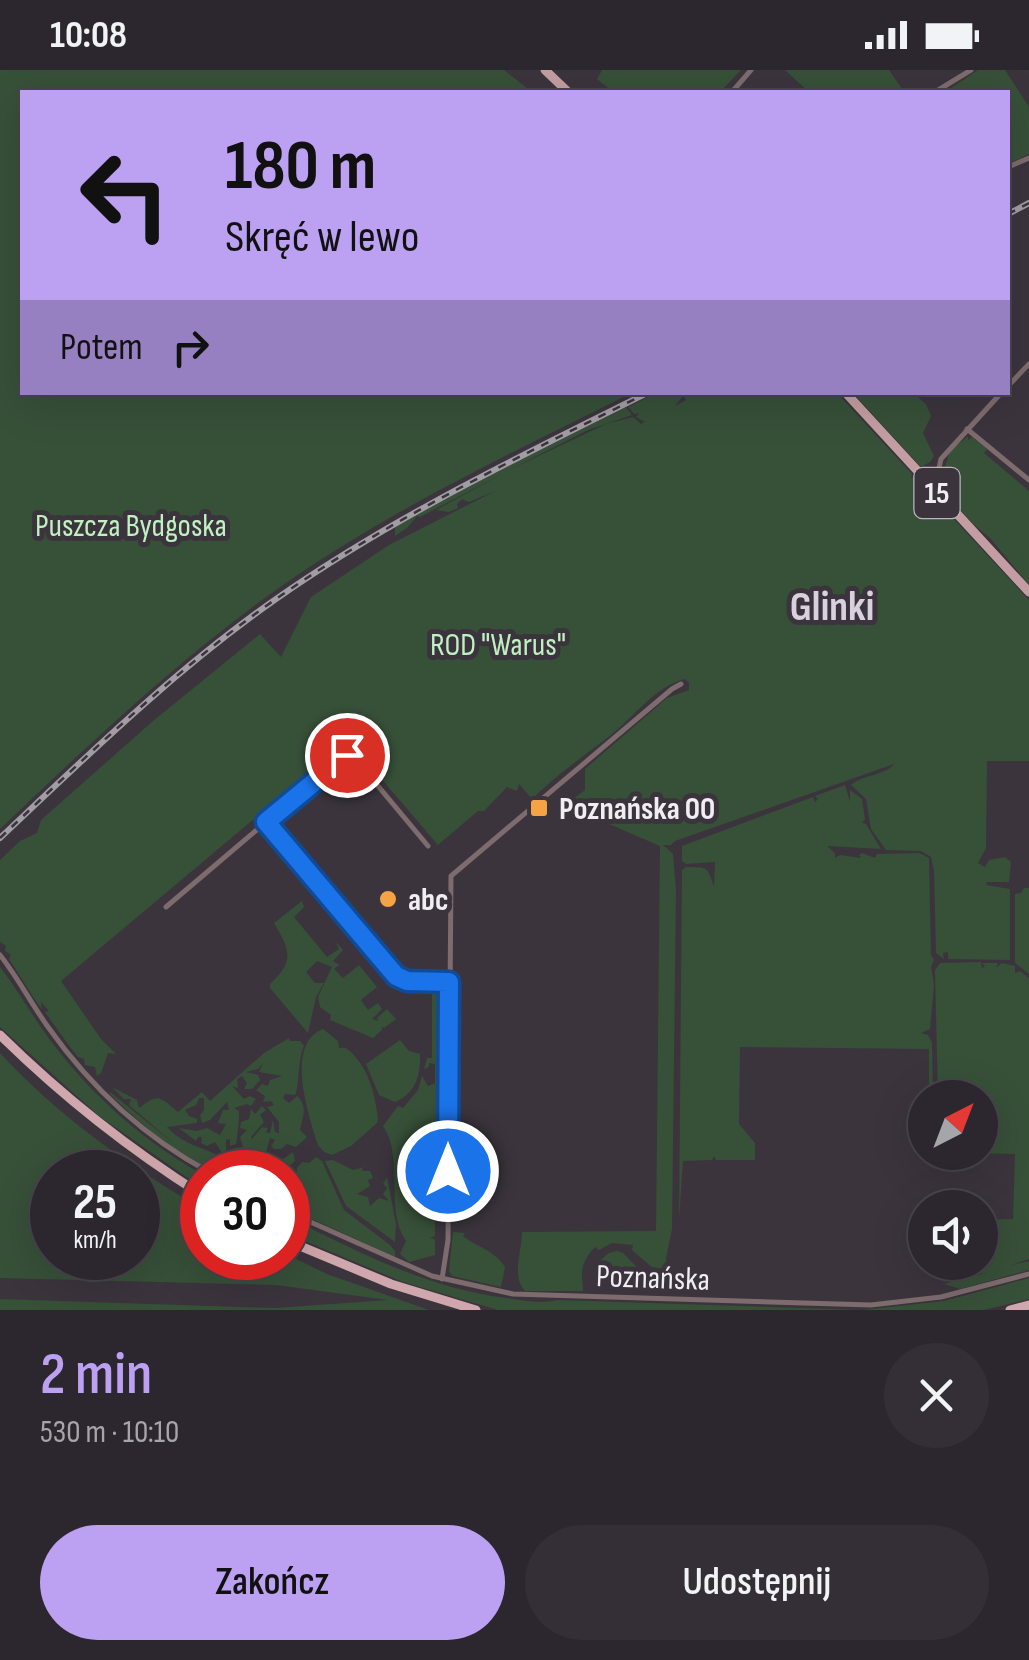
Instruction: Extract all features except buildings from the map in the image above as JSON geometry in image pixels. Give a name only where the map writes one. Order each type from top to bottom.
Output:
[{"type":"highway","points":[[0,1035],[71,1102],[180,1181]]},
{"type":"highway","points":[[310,1250],[391,1284],[476,1310]]},
{"type":"highway","points":[[1010,1310],[1029,1305]]},
{"type":"main road","points":[[545,70],[566,90]]},
{"type":"main road","name":"15","points":[[848,395],[1029,592]]},
{"type":"street","points":[[734,90],[751,70]]},
{"type":"street","points":[[939,90],[970,70]]},
{"type":"street","points":[[1010,384],[1029,364]]},
{"type":"street","points":[[934,490],[941,459],[999,395]]},
{"type":"street","points":[[968,429],[1029,480]]},
{"type":"street","points":[[442,1279],[448,1240],[450,881],[454,872],[681,684]]},
{"type":"street","points":[[166,906],[344,756],[357,758],[428,846]]},
{"type":"street","points":[[266,822],[396,976],[407,981],[449,982]]},
{"type":"street","points":[[0,955],[62,1046],[105,1094],[155,1138],[180,1154]]},
{"type":"street","name":"Poznańska","points":[[310,1222],[397,1263],[442,1279],[500,1292],[550,1296],[846,1306],[924,1300],[1029,1274]]},
{"type":"green space","name":"Puszcza Bydgoska","points":[[0,70],[504,70],[529,90],[20,90],[20,395],[628,395],[442,489],[350,541],[262,600],[160,682],[0,829]]},
{"type":"green space","points":[[602,70],[741,70],[722,90],[611,90],[597,79]]},
{"type":"green space","points":[[785,70],[889,70],[903,90],[807,90]]},
{"type":"green space","points":[[978,70],[1005,70],[1029,107],[1029,154],[1010,163],[1010,90],[948,90]]},
{"type":"green space","name":"ROD \"Warus\"","points":[[652,395],[681,395],[675,406],[686,400],[683,395],[839,395],[912,474],[911,478],[915,477],[1029,600],[1029,761],[987,761],[986,848],[978,863],[985,867],[989,860],[1005,857],[1011,862],[1009,882],[986,885],[1010,889],[1010,960],[948,959],[948,952],[943,953],[944,959],[936,953],[931,857],[921,851],[886,850],[871,829],[866,799],[851,785],[894,764],[663,845],[673,854],[676,890],[672,1229],[666,1258],[669,1281],[667,1275],[662,1276],[632,1250],[633,1245],[612,1243],[599,1250],[595,1247],[589,1255],[582,1274],[583,1291],[525,1291],[518,1271],[522,1232],[656,1231],[660,846],[565,805],[585,790],[585,769],[667,698],[689,690],[685,679],[654,695],[532,799],[519,784],[517,791],[507,787],[484,811],[478,811],[438,845],[348,740],[61,981],[116,1054],[108,1053],[97,1076],[95,1067],[85,1065],[84,1059],[65,1041],[45,1012],[49,1011],[41,1002],[42,1009],[37,1003],[9,959],[6,946],[0,942],[0,860],[20,841],[37,833],[41,820],[153,721],[260,634],[281,657],[311,597],[389,545],[495,491],[469,502],[462,499],[458,508],[449,512],[436,510],[504,473],[417,516],[395,536],[395,527],[469,485],[626,407],[632,415],[588,430],[505,472],[606,424],[633,417],[641,424],[645,422],[628,407]]},
{"type":"green space","points":[[855,395],[915,395],[926,404],[931,416],[923,433],[934,456],[921,467]]},
{"type":"green space","points":[[968,436],[968,440],[972,437],[987,449],[984,453],[1029,491],[1029,585],[939,486],[950,451]]},
{"type":"green space","points":[[845,785],[850,802],[850,790],[862,799],[862,823],[881,849],[827,846],[835,858],[861,858],[862,853],[875,858],[877,854],[919,853],[929,858],[934,985],[930,1029],[921,1033],[928,1035],[932,1043],[933,1080],[929,1080],[929,1049],[740,1047],[739,1124],[755,1143],[755,1160],[716,1160],[714,1156],[712,1160],[683,1161],[679,1220],[682,870],[706,869],[714,886],[715,862],[686,864],[682,861],[682,846],[813,797],[815,802],[815,796]]},
{"type":"green space","points":[[1029,888],[1029,974],[1015,963],[1015,894]]},
{"type":"green space","points":[[302,901],[304,907],[294,917],[327,957],[339,949],[336,942],[343,950],[333,961],[339,965],[334,969],[343,978],[359,965],[377,987],[361,1000],[368,1010],[378,1003],[382,1009],[372,1019],[378,1021],[387,1009],[396,1019],[382,1026],[373,1038],[330,1020],[331,1015],[320,1007],[318,997],[332,967],[317,961],[306,972],[315,983],[324,983],[316,997],[308,1033],[270,988],[287,955],[274,923]]},
{"type":"green space","points":[[981,962],[982,968],[982,963],[998,963],[996,968],[1002,963],[1015,966],[1015,973],[1020,971],[1029,978],[1029,1259],[1011,1265],[1029,1261],[1029,1270],[998,1279],[998,1219],[1013,1219],[1015,1154],[998,1154],[998,1080],[938,1080],[935,970],[940,963]]},
{"type":"green space","points":[[0,967],[72,1067],[124,1119],[180,1161],[180,1173],[160,1159],[160,1150],[148,1150],[99,1116],[0,1027]]},
{"type":"green space","points":[[438,988],[435,1236],[430,1238],[435,1239],[435,1255],[409,1262],[400,1254],[406,1241],[396,1214],[393,1153],[383,1126],[398,1106],[403,1108],[418,1090],[422,1076],[428,1086],[435,1083],[435,1064],[429,1063],[424,1069],[427,1058],[432,1058],[432,992],[427,991]]},
{"type":"green space","points":[[323,1029],[338,1041],[339,1048],[354,1055],[365,1071],[378,1119],[351,1146],[332,1155],[318,1145],[302,1082],[304,1049],[311,1037]]},
{"type":"green space","points":[[289,1038],[304,1046],[295,1095],[285,1094],[283,1098],[289,1103],[297,1096],[303,1104],[300,1130],[307,1137],[296,1147],[287,1144],[274,1149],[271,1146],[275,1140],[270,1138],[267,1150],[232,1150],[243,1147],[240,1137],[247,1130],[240,1128],[241,1122],[249,1119],[251,1109],[255,1114],[262,1106],[266,1110],[260,1115],[264,1122],[252,1139],[262,1127],[270,1133],[273,1120],[275,1132],[279,1133],[279,1122],[267,1107],[274,1105],[271,1101],[263,1102],[265,1096],[256,1090],[282,1076],[259,1072],[263,1063],[246,1072],[258,1075],[260,1080],[252,1089],[244,1089],[247,1083],[242,1076],[237,1079],[238,1088],[232,1086],[244,1099],[256,1099],[251,1106],[234,1108],[239,1111],[236,1144],[230,1146],[230,1139],[226,1140],[226,1150],[220,1150],[215,1142],[207,1146],[201,1143],[202,1137],[196,1141],[179,1128],[207,1128],[220,1135],[226,1124],[218,1123],[223,1110],[229,1110],[227,1102],[202,1123],[204,1098],[199,1098],[196,1105],[185,1110],[197,1123],[167,1127],[207,1150],[180,1150],[180,1154],[110,1094],[178,1147],[129,1105],[131,1099],[124,1099],[112,1087],[137,1100],[139,1108],[159,1098],[178,1112],[202,1092],[210,1101],[264,1053]]},
{"type":"green space","points":[[400,1040],[409,1051],[420,1054],[420,1062],[412,1089],[395,1102],[379,1095],[366,1064]]},
{"type":"green space","points":[[0,1053],[46,1098],[112,1150],[30,1150],[30,1279],[0,1278]]},
{"type":"green space","points":[[316,1157],[322,1161],[344,1210],[390,1245],[395,1257],[310,1218],[310,1162]]},
{"type":"green space","points":[[333,1160],[353,1170],[370,1171],[370,1186],[357,1194],[368,1197],[370,1206],[379,1198],[389,1201],[383,1194],[387,1177],[396,1224],[395,1242],[346,1206],[325,1161]]},
{"type":"green space","points":[[160,1183],[180,1195],[180,1280],[310,1280],[310,1266],[429,1310],[0,1310],[0,1299],[275,1308],[388,1300],[276,1285],[79,1280],[160,1280]]},
{"type":"green space","points":[[310,1228],[421,1277],[506,1298],[862,1310],[498,1310],[403,1282],[310,1243]]},
{"type":"green space","points":[[453,1232],[465,1233],[463,1236],[500,1261],[505,1267],[501,1287],[452,1276],[449,1271]]},
{"type":"green space","points":[[617,1251],[654,1285],[593,1283],[596,1264]]},
{"type":"green space","points":[[1029,1278],[1029,1299],[984,1310],[862,1310],[944,1301]]},
{"type":"green space","points":[[960,1280],[993,1280],[960,1289],[944,1284]]},
{"type":"railway","points":[[1010,213],[1029,203]]},
{"type":"railway","points":[[0,838],[168,683],[276,599],[412,514],[643,395]]},
{"type":"place","name":"Poznańska 00","points":[[539,808]]},
{"type":"place","name":"abc","points":[[388,899]]},
{"type":"district","name":"Glinki","points":[[832,605]]},
{"type":"route","points":[[347,755],[266,822],[396,976],[407,981],[449,982],[448,1171]]}]
